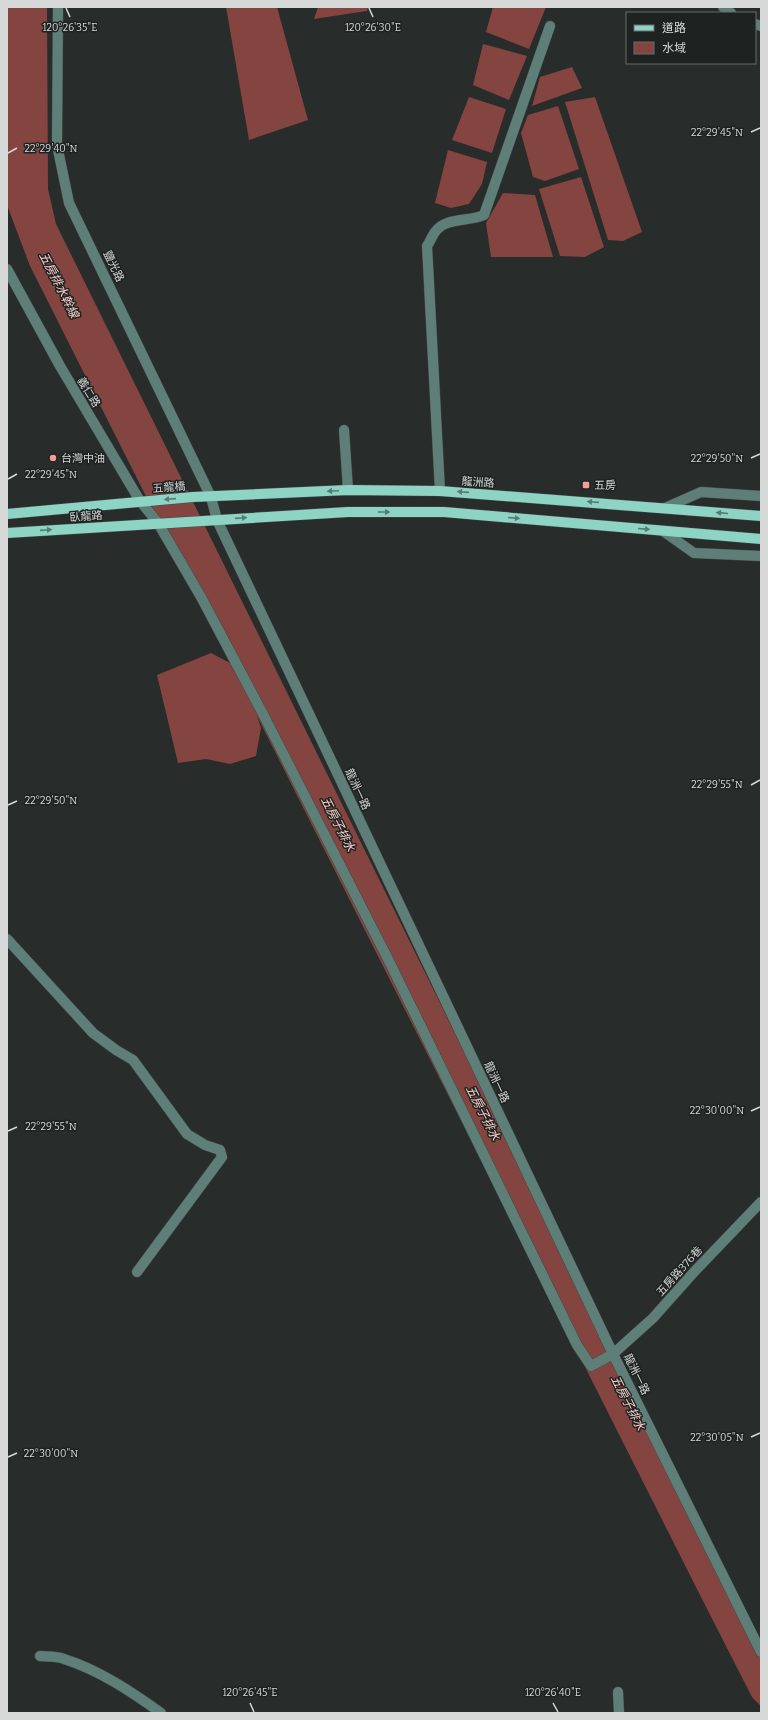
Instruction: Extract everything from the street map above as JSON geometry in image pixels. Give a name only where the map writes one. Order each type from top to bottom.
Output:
[{"type":"main road","name":"龍洲路","points":[[193,497],[348,490],[440,491],[761,516]]},
{"type":"main road","name":"五龍橋","points":[[143,501],[193,497]]},
{"type":"main road","name":"臥龍路","points":[[7,514],[143,501]]},
{"type":"main road","points":[[162,523],[348,512],[444,512],[761,539]]},
{"type":"main road","name":"臥龍路","points":[[7,533],[162,523]]},
{"type":"street","name":"鹽光路","points":[[58,7],[57,145],[69,203],[211,497],[217,520]]},
{"type":"street","points":[[440,491],[427,246],[435,232],[446,223],[458,220],[474,219],[484,215],[550,26]]},
{"type":"street","name":"義仁路","points":[[7,269],[60,366],[143,501],[162,523],[263,714],[388,959],[577,1346],[591,1366]]},
{"type":"street","points":[[344,430],[348,490]]},
{"type":"street","points":[[665,508],[701,492],[761,496]]},
{"type":"street","name":"龍洲一路","points":[[217,520],[608,1356],[761,1652]]},
{"type":"street","points":[[663,531],[694,553],[761,556]]},
{"type":"street","points":[[7,939],[94,1033],[116,1050],[133,1060],[187,1134],[205,1145],[220,1150],[222,1157],[137,1272]]},
{"type":"street","name":"五房路376巷","points":[[591,1366],[608,1356],[653,1318],[694,1272],[761,1202]]},
{"type":"street","points":[[40,1656],[63,1658],[92,1670],[143,1700],[161,1713]]},
{"type":"street","points":[[618,1692],[619,1713]]},
{"type":"water","points":[[7,7],[47,7],[48,189],[56,224],[761,1654],[761,1706],[752,1697],[703,1601],[257,716],[261,728],[256,756],[230,764],[206,759],[178,763],[157,675],[211,653],[230,663],[30,266],[7,205]]},
{"type":"water","points":[[226,7],[277,7],[308,120],[249,140]]},
{"type":"water","points":[[318,7],[368,7],[367,11],[314,19]]},
{"type":"water","points":[[493,7],[546,7],[529,49],[486,32]]},
{"type":"water","points":[[483,44],[527,56],[509,100],[473,85]]},
{"type":"water","points":[[572,67],[582,88],[532,106],[540,77]]},
{"type":"water","points":[[469,97],[506,109],[492,153],[452,140]]},
{"type":"water","points":[[595,97],[642,232],[623,241],[608,240],[565,102]]},
{"type":"water","points":[[558,106],[579,169],[545,181],[533,177],[521,133],[528,115]]},
{"type":"water","points":[[448,150],[487,162],[482,184],[469,204],[451,208],[435,203]]},
{"type":"water","points":[[581,177],[604,247],[585,257],[560,256],[539,189]]},
{"type":"water","points":[[503,193],[535,195],[553,257],[491,257],[486,223]]},
{"type":"place","name":"台灣中油","points":[[53,458]]},
{"type":"place","name":"五房","points":[[586,485]]},
{"type":"water label","name":"五房排水幹線","points":[[59,285]]},
{"type":"water label","name":"五房子排水","points":[[338,824]]},
{"type":"water label","name":"五房子排水","points":[[483,1113]]},
{"type":"water label","name":"五房子排水","points":[[628,1403]]}]
